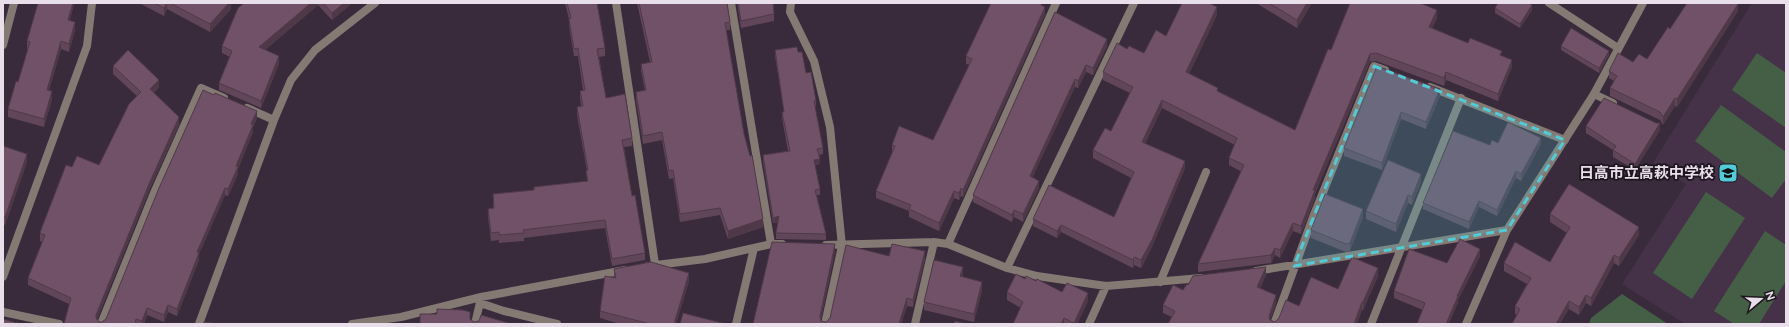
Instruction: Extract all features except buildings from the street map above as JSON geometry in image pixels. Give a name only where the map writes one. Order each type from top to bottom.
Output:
[{"type":"street","points":[[3,44],[14,3]]},
{"type":"street","points":[[3,277],[87,46],[92,3]]},
{"type":"street","points":[[202,323],[274,120],[291,80],[315,50],[375,3]]},
{"type":"street","points":[[616,3],[655,264]]},
{"type":"street","points":[[731,3],[771,244]]},
{"type":"street","points":[[791,3],[790,12],[814,61],[830,127],[842,246],[825,324]]},
{"type":"street","points":[[948,244],[1056,3]]},
{"type":"street","points":[[1006,268],[1134,3]]},
{"type":"street","points":[[1550,3],[1618,48]]},
{"type":"street","points":[[1466,324],[1507,230],[1594,94],[1643,3]]},
{"type":"street","points":[[1274,324],[1294,266],[1374,66],[1396,74]]},
{"type":"street","points":[[1425,85],[1564,140]]},
{"type":"street","points":[[101,324],[154,193],[201,88],[274,120]]},
{"type":"street","points":[[1594,94],[1622,108]]},
{"type":"street","points":[[1371,324],[1461,98]]},
{"type":"street","points":[[1160,282],[1206,172]]},
{"type":"street","points":[[1247,272],[1294,266],[1507,230]]},
{"type":"street","points":[[914,324],[934,242]]},
{"type":"street","points":[[818,245],[842,246],[934,242],[948,244],[1006,268],[1037,276],[1106,286],[1210,277]]},
{"type":"street","points":[[352,324],[401,317],[655,264],[704,259],[771,244],[787,244]]},
{"type":"street","points":[[736,324],[754,248]]},
{"type":"street","points":[[1089,324],[1106,286]]},
{"type":"street","points":[[475,324],[480,300]]},
{"type":"street","points":[[480,300],[504,311],[557,324]]},
{"type":"street","points":[[3,312],[59,324]]},
{"type":"highlighted area","points":[[1374,66],[1565,140],[1507,230],[1294,266],[1313,217]]},
{"type":"shaded area","name":"日高市立高萩中学校","points":[[1752,3],[1786,3],[1786,324],[1685,324],[1622,284],[1686,184],[1653,163]]},
{"type":"green space","points":[[1757,53],[1786,73],[1786,128],[1732,90]]},
{"type":"green space","points":[[1721,105],[1786,152],[1786,179],[1772,198],[1695,141]]},
{"type":"green space","points":[[1706,192],[1745,218],[1692,299],[1653,273]]},
{"type":"green space","points":[[1765,231],[1786,245],[1786,281],[1759,324],[1734,324],[1714,311]]},
{"type":"green space","points":[[1622,294],[1668,324],[1589,324],[1591,318]]},
{"type":"place","name":"日高市立高萩中学校","points":[[1728,173]]}]
